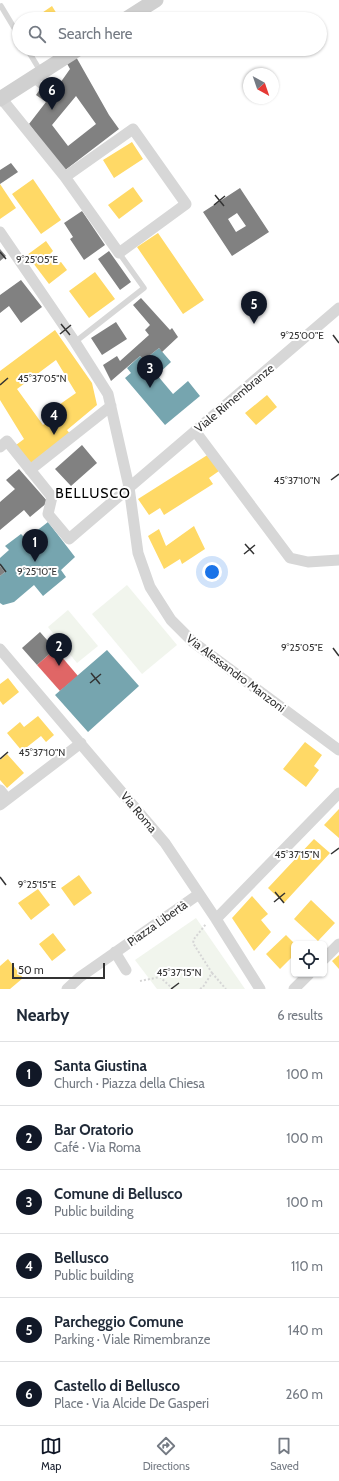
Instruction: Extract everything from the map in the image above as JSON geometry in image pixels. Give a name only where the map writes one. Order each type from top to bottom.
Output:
[{"type":"street","points":[[137,12],[156,0]]},
{"type":"street","points":[[65,178],[133,129],[186,204],[120,253],[65,178],[1,99],[38,79],[69,56]]},
{"type":"street","name":"Via Alessandro Manzoni","points":[[0,232],[75,342],[108,394],[112,406],[129,487],[138,553],[150,587],[171,620],[193,642],[339,750]]},
{"type":"street","name":"Viale Rimembranze","points":[[30,470],[52,497],[48,514],[69,539],[339,308]]},
{"type":"street","points":[[0,447],[7,441],[30,470],[112,406]]},
{"type":"street","points":[[195,431],[290,558],[308,562],[339,560]]},
{"type":"street","name":"Via Roma","points":[[0,649],[165,843],[199,894],[211,921],[260,989]]},
{"type":"street","points":[[0,790],[4,802],[81,743]]},
{"type":"street","points":[[211,921],[339,793]]},
{"type":"street","name":"Piazza Libertà","points":[[67,989],[80,977],[199,894]]},
{"type":"street","points":[[327,956],[339,944]]},
{"type":"street","name":"Piazza Libertà","points":[[115,952],[126,970]]},
{"type":"street","points":[[294,989],[306,977]]},
{"type":"lane","points":[[1,6],[12,24]]},
{"type":"lane","points":[[30,56],[38,79]]},
{"type":"lane","points":[[75,342],[144,288],[120,253]]},
{"type":"path","points":[[211,921],[194,939],[193,943],[212,973],[226,989]]},
{"type":"path","points":[[200,989],[204,988],[212,973]]},
{"type":"path","points":[[140,981],[160,977],[173,989]]},
{"type":"shaded area","points":[[127,585],[177,645],[142,674],[92,614]]},
{"type":"shaded area","points":[[68,610],[98,646],[77,663],[48,627]]},
{"type":"shaded area","points":[[196,918],[245,989],[157,989],[135,960]]},
{"type":"building: Homes","points":[[52,6],[56,12],[43,12]]},
{"type":"building: Homes","points":[[132,142],[143,159],[114,178],[103,160]]},
{"type":"building: Homes","points":[[33,179],[61,220],[41,234],[12,194]]},
{"type":"building: Homes","points":[[0,184],[16,208],[0,219]]},
{"type":"building: Homes","points":[[133,187],[143,201],[119,219],[108,205]]},
{"type":"building: Homes","points":[[158,233],[204,300],[183,314],[137,247]]},
{"type":"building: Homes","points":[[46,241],[53,251],[50,254],[57,264],[61,262],[67,270],[49,284],[27,255]]},
{"type":"building: Homes","points":[[95,272],[115,299],[89,318],[69,291]]},
{"type":"building: Homes","points":[[55,330],[92,383],[97,405],[67,430],[71,435],[31,464],[16,445],[24,439],[0,400],[0,371]],"holes":[[[56,360],[76,393],[53,409],[58,415],[43,425],[17,389]]]},
{"type":"building: Homes","points":[[267,395],[277,407],[256,425],[245,413]]},
{"type":"building: Homes","points":[[209,454],[219,471],[209,478],[213,484],[164,515],[160,508],[149,515],[138,499]]},
{"type":"building: Homes","points":[[194,526],[205,549],[182,564],[180,559],[164,569],[148,536],[159,529],[166,546]]},
{"type":"building: Homes","points":[[8,678],[19,692],[3,705],[0,701],[0,684]]},
{"type":"building: Homes","points":[[38,716],[54,735],[46,742],[41,736],[22,751],[7,733],[20,722],[24,727]]},
{"type":"building: Homes","points":[[305,742],[322,755],[314,766],[319,770],[306,787],[283,769]]},
{"type":"building: Homes","points":[[7,754],[24,773],[7,788],[0,780],[0,760]]},
{"type":"building: Homes","points":[[339,809],[339,838],[324,825]]},
{"type":"building: Homes","points":[[314,839],[330,853],[284,903],[268,888]]},
{"type":"building: Homes","points":[[79,875],[92,893],[74,906],[61,888]]},
{"type":"building: Homes","points":[[38,889],[50,905],[31,920],[18,903]]},
{"type":"building: Homes","points":[[252,896],[268,914],[261,920],[271,932],[254,951],[232,918]]},
{"type":"building: Homes","points":[[311,900],[335,923],[318,941],[294,919]]},
{"type":"building: Homes","points":[[53,933],[66,950],[52,961],[39,944]]},
{"type":"building: Homes","points":[[286,935],[292,941],[291,958],[280,969],[266,954]]},
{"type":"building: Homes","points":[[339,955],[339,969],[332,961]]},
{"type":"building: Homes","points":[[8,959],[23,978],[10,989],[0,989],[0,966]]},
{"type":"building: Shops","points":[[55,649],[78,676],[60,691],[37,665]]},
{"type":"building: Public","points":[[159,348],[171,362],[157,375],[173,394],[188,381],[200,396],[165,425],[125,378],[131,373],[127,368],[140,356],[144,360]]},
{"type":"building: Public","points":[[48,522],[75,557],[61,570],[66,577],[43,596],[34,585],[14,602],[3,605],[0,603],[0,576],[5,572],[0,566],[0,558],[9,550],[5,546],[21,534],[26,539]]},
{"type":"building: Public","points":[[107,650],[139,686],[88,732],[55,695]]},
{"type":"building: Other","points":[[76,56],[109,115],[119,129],[64,171],[29,124],[46,102],[36,95],[47,79],[58,86],[70,69],[65,60]],"holes":[[[76,96],[96,124],[68,146],[52,125]]]},
{"type":"building: Other","points":[[11,163],[18,172],[0,184],[0,170]]},
{"type":"building: Other","points":[[240,188],[269,232],[232,256],[203,212]],"holes":[[[237,213],[246,226],[236,232],[228,219]]]},
{"type":"building: Other","points":[[82,211],[105,245],[84,260],[70,239],[73,237],[64,223]]},
{"type":"building: Other","points":[[0,249],[6,256],[0,261]]},
{"type":"building: Other","points":[[109,251],[131,282],[120,290],[98,259]]},
{"type":"building: Other","points":[[21,280],[42,307],[21,323],[9,306],[0,313],[0,295]]},
{"type":"building: Other","points":[[141,298],[170,330],[172,328],[178,337],[162,352],[159,348],[144,360],[140,356],[111,381],[103,365],[117,356],[120,361],[149,335],[145,330],[150,325],[133,305]]},
{"type":"building: Other","points":[[116,322],[127,339],[102,355],[91,338]]},
{"type":"building: Other","points":[[82,445],[97,463],[71,486],[55,469]]},
{"type":"building: Other","points":[[19,469],[48,502],[30,517],[24,510],[0,530],[0,502],[15,489],[6,480]]},
{"type":"building: Other","points":[[0,566],[5,572],[0,576]]},
{"type":"building: Other","points":[[40,632],[55,649],[37,665],[22,648]]},
{"type":"place","name":"Castello di Bellusco","points":[[52,110]]},
{"type":"place","name":"Parcheggio Comune","points":[[254,324]]},
{"type":"place","name":"Comune di Bellusco","points":[[150,388]]},
{"type":"place","name":"Bellusco","points":[[54,435]]},
{"type":"place","name":"Santa Giustina","points":[[35,562]]},
{"type":"place","name":"Bar Oratorio","points":[[59,666]]},
{"type":"district","name":"BELLUSCO","points":[[93,493]]}]
